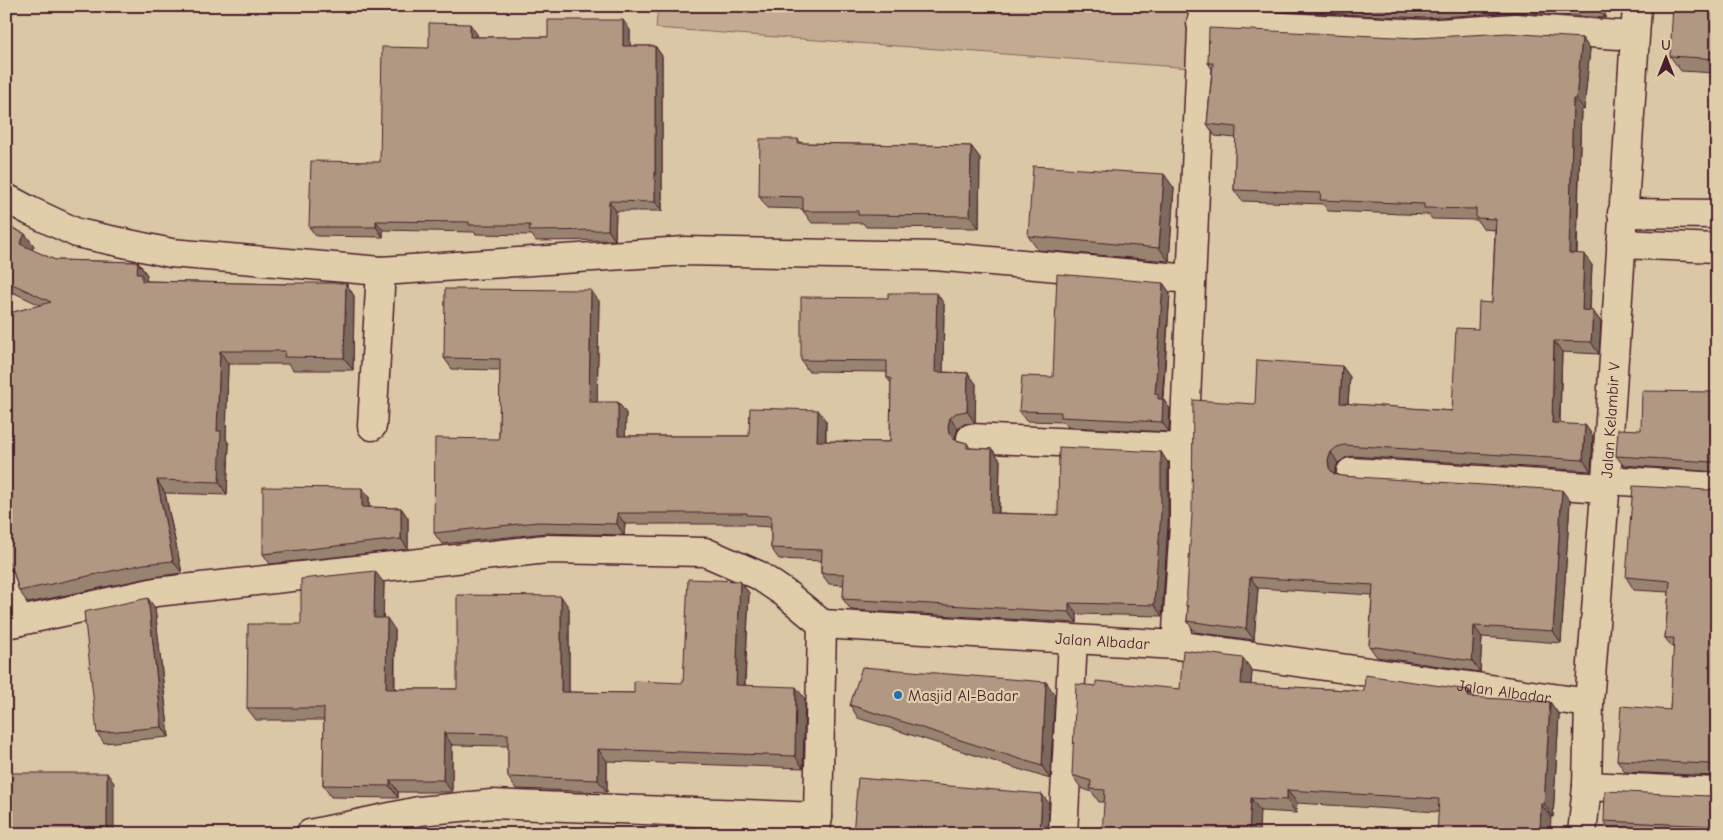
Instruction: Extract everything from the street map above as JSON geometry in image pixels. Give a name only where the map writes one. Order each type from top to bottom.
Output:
[{"type":"street","name":"Jalan Kelambir V","points":[[1582,834],[1589,703],[1636,6]]},
{"type":"street","points":[[1176,645],[1184,525],[1184,448],[1202,15],[1424,34],[1515,28],[1634,36]]},
{"type":"street","points":[[6,198],[30,212],[77,233],[171,253],[381,271],[686,251],[935,256],[1190,279]]},
{"type":"street","points":[[1622,213],[1717,214]]},
{"type":"street","points":[[1621,244],[1717,248]]},
{"type":"street","points":[[372,426],[381,271]]},
{"type":"street","points":[[971,438],[1184,448]]},
{"type":"street","points":[[1351,472],[1605,484],[1717,487]]},
{"type":"street","points":[[6,584],[12,623],[156,592],[546,549],[704,552],[758,574],[822,624],[816,826],[492,804],[419,811],[310,834]]},
{"type":"street","name":"Jalan Albadar","points":[[822,624],[1176,645],[1589,703]]},
{"type":"street","points":[[1063,834],[1073,640]]},
{"type":"street","points":[[1586,786],[1717,792]]},
{"type":"shaded area","points":[[658,6],[1223,6],[1218,70],[656,28]]},
{"type":"building","points":[[1362,6],[1460,6],[1417,9]]},
{"type":"building","points":[[1557,6],[1598,6],[1598,9]]},
{"type":"building","points":[[1673,6],[1717,6],[1717,59],[1670,56]]},
{"type":"building","points":[[548,20],[623,20],[623,46],[655,46],[655,202],[609,201],[608,230],[529,231],[530,225],[469,225],[469,222],[376,221],[376,227],[309,227],[311,161],[380,162],[382,47],[429,48],[429,23],[470,24],[470,37],[548,37]]},
{"type":"building","points":[[1209,28],[1416,38],[1507,33],[1582,38],[1576,99],[1573,99],[1569,253],[1584,254],[1582,310],[1593,311],[1591,342],[1554,341],[1552,423],[1585,425],[1583,460],[1344,445],[1337,447],[1331,452],[1328,460],[1329,468],[1334,474],[1342,476],[1562,490],[1553,631],[1474,626],[1472,661],[1369,646],[1373,585],[1250,577],[1246,629],[1187,621],[1188,606],[1186,606],[1192,514],[1193,400],[1255,404],[1257,360],[1342,366],[1340,403],[1452,411],[1456,328],[1478,329],[1479,302],[1492,303],[1496,219],[1476,218],[1476,209],[1424,208],[1424,204],[1320,200],[1321,193],[1234,190],[1236,127],[1207,124],[1213,63],[1208,63]]},
{"type":"building","points":[[760,139],[798,139],[798,143],[971,146],[970,216],[858,215],[858,211],[803,211],[803,197],[759,196]]},
{"type":"building","points":[[1033,166],[1164,174],[1159,248],[1028,236]]},
{"type":"building","points":[[6,225],[25,234],[20,244],[55,260],[138,262],[137,274],[142,274],[142,281],[286,284],[346,283],[344,358],[284,357],[285,351],[220,351],[217,431],[221,431],[219,482],[157,480],[173,561],[144,564],[19,591],[12,567],[6,559],[6,314],[51,302],[6,281]]},
{"type":"building","points":[[1057,274],[1163,283],[1155,394],[1158,394],[1158,399],[1163,399],[1162,422],[1061,417],[1061,412],[1019,411],[1022,376],[1053,377]]},
{"type":"building","points":[[445,289],[591,290],[589,402],[618,402],[618,436],[749,436],[750,408],[818,410],[817,441],[890,442],[891,378],[887,378],[887,361],[801,360],[801,297],[888,298],[888,293],[937,293],[935,372],[968,373],[967,411],[956,413],[950,418],[949,434],[955,440],[967,443],[967,448],[992,449],[991,513],[1058,515],[1059,447],[1161,452],[1161,513],[1154,605],[1069,603],[1069,612],[843,599],[844,574],[821,573],[822,550],[771,548],[771,516],[747,515],[747,513],[617,513],[617,524],[538,522],[434,533],[435,438],[499,439],[500,359],[444,358]]},
{"type":"building","points":[[1642,391],[1714,392],[1712,462],[1616,456],[1618,429],[1641,430]]},
{"type":"building","points":[[1633,486],[1708,490],[1717,488],[1717,767],[1710,764],[1617,760],[1621,706],[1670,710],[1674,638],[1665,638],[1670,581],[1626,577]]},
{"type":"building","points":[[263,487],[362,488],[362,507],[401,508],[401,539],[263,554]]},
{"type":"building","points":[[375,571],[374,618],[387,618],[386,689],[457,689],[457,595],[561,596],[561,692],[634,693],[634,681],[683,683],[688,579],[740,581],[736,685],[796,687],[795,756],[598,749],[598,780],[508,777],[508,734],[444,733],[443,780],[390,780],[390,786],[323,785],[324,708],[247,708],[248,624],[301,624],[301,579]]},
{"type":"building","points":[[148,598],[162,727],[97,733],[84,612]]},
{"type":"building","points":[[1183,650],[1243,658],[1241,684],[1364,691],[1365,675],[1469,690],[1468,697],[1550,702],[1544,804],[1541,804],[1540,834],[1437,834],[1439,799],[1287,790],[1287,800],[1251,798],[1249,834],[1102,834],[1105,790],[1090,789],[1091,781],[1072,775],[1076,684],[1096,686],[1096,681],[1180,689]]},
{"type":"building","points":[[862,667],[1046,682],[1042,766],[850,705]]},
{"type":"building","points":[[6,773],[107,773],[107,834],[6,834]]},
{"type":"building","points":[[858,778],[1042,794],[1040,834],[853,834]]},
{"type":"building","points":[[1605,791],[1708,796],[1717,793],[1717,834],[1714,834],[1714,826],[1604,821]]},
{"type":"building","points":[[348,829],[348,834],[331,834]]},
{"type":"building","points":[[687,830],[687,834],[595,834]]},
{"type":"place","name":"Masjid Al-Badar","points":[[898,695]]}]
